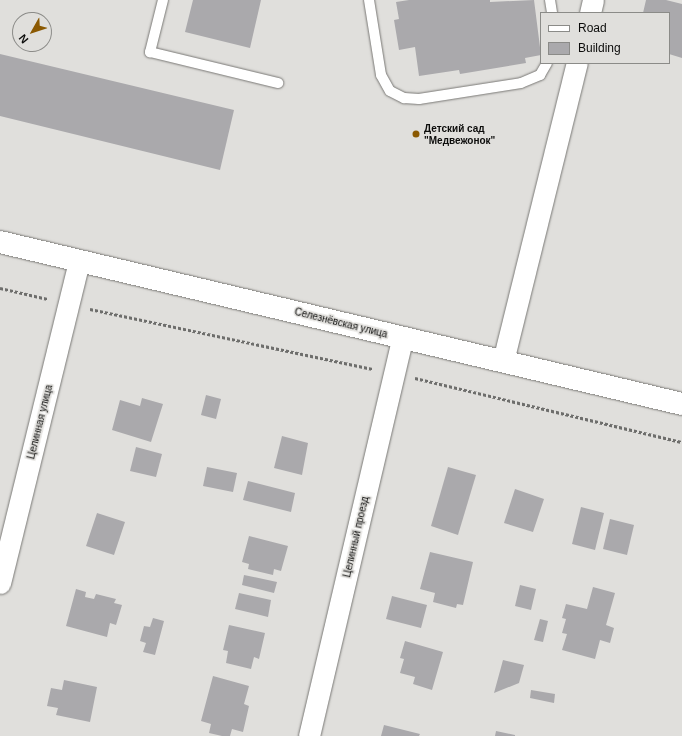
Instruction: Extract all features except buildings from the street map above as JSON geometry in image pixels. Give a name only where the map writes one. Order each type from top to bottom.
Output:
[{"type":"street","points":[[590,12],[593,0]]},
{"type":"street","points":[[503,361],[577,64]]},
{"type":"street","name":"Селезнёвская улица","points":[[0,242],[79,262],[682,404]]},
{"type":"street","name":"Целинная улица","points":[[0,583],[79,262]]},
{"type":"street","name":"Целинный проезд","points":[[308,736],[402,338]]},
{"type":"lane","points":[[163,0],[150,52],[278,83]]},
{"type":"lane","points":[[369,0],[381,75],[390,91],[404,98],[419,99],[521,83],[540,74],[546,64]]},
{"type":"lane","points":[[550,0],[552,12]]},
{"type":"path","points":[[0,288],[69,304]]},
{"type":"place","name":"Детский сад \"Медвежонок\"","points":[[416,134]]}]
